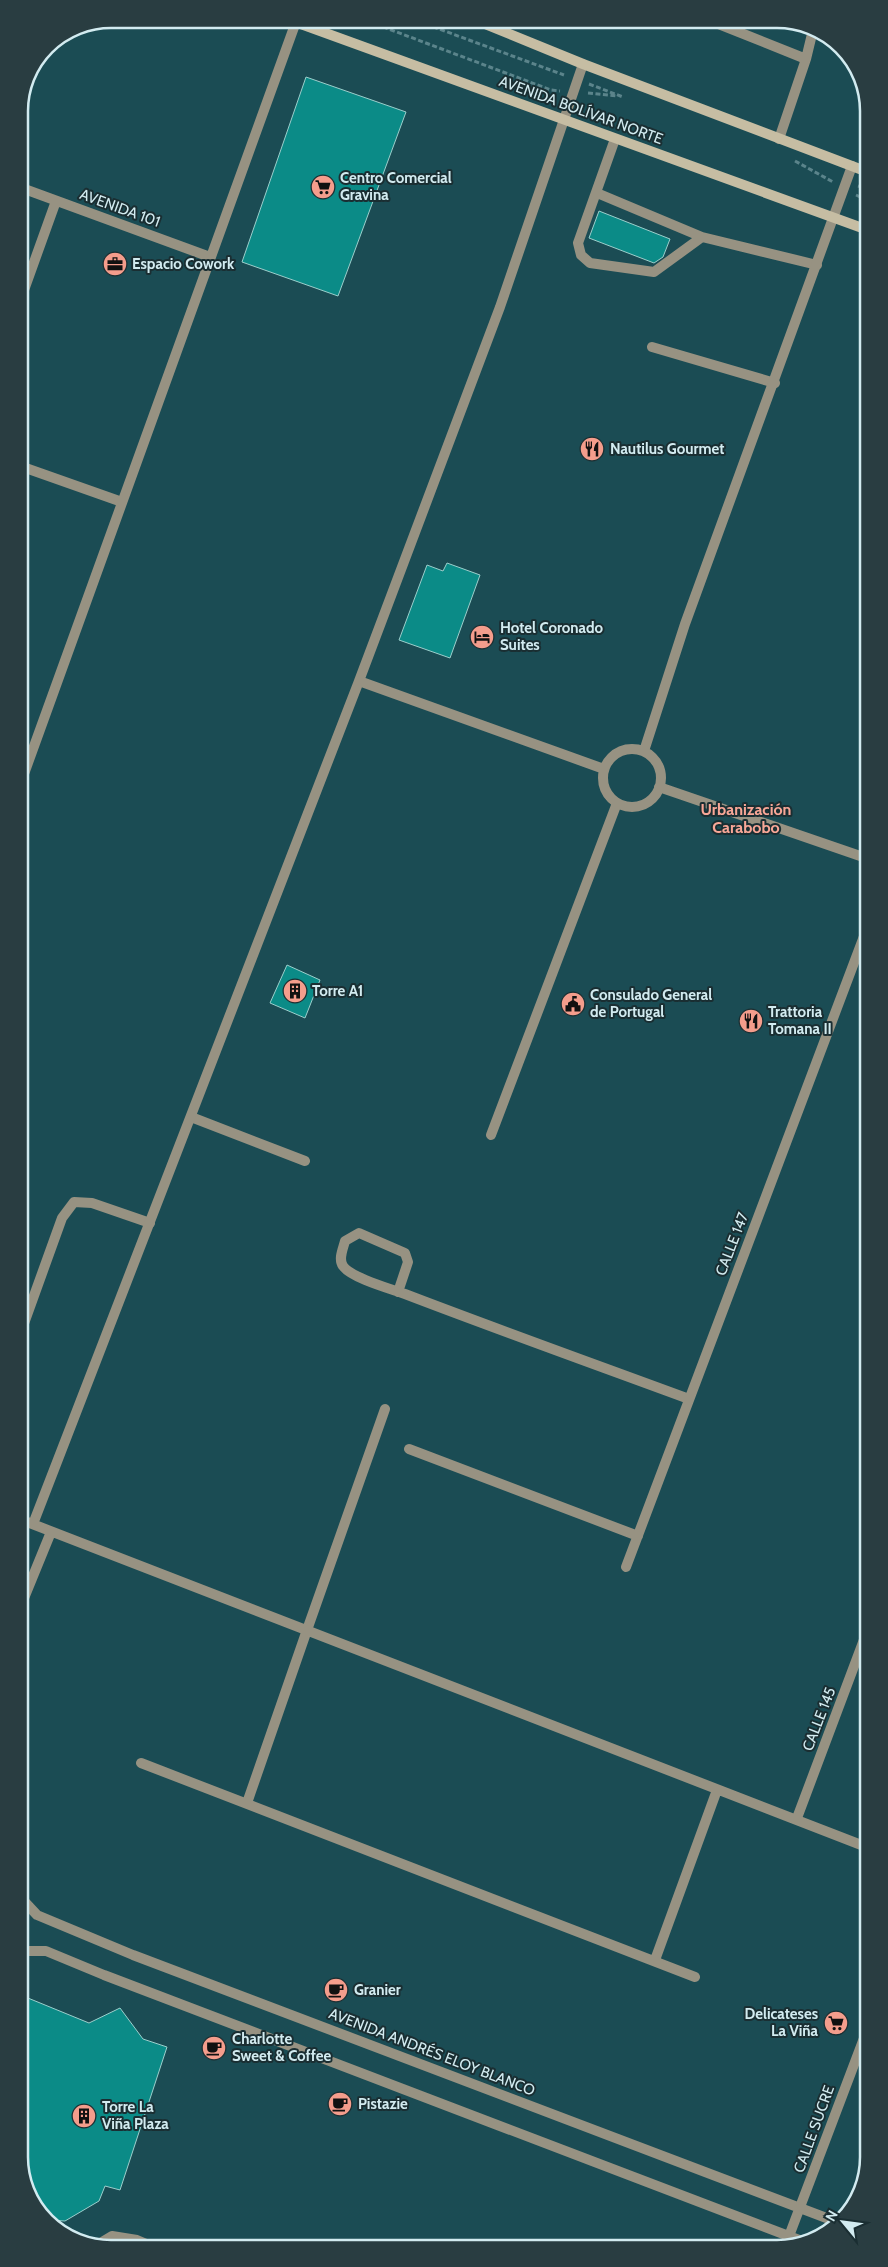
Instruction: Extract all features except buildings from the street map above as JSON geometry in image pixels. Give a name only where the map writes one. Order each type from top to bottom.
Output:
[{"type":"main road","name":"AVENIDA BOLÍVAR NORTE","points":[[315,28],[860,227]]},
{"type":"main road","points":[[495,28],[583,64],[860,168]]},
{"type":"street","points":[[28,763],[290,28]]},
{"type":"street","points":[[728,28],[806,59]]},
{"type":"street","points":[[779,139],[806,59],[812,35]]},
{"type":"street","points":[[33,1524],[359,681],[500,307],[583,64]]},
{"type":"street","points":[[615,139],[578,243],[581,256],[590,263],[654,272],[702,237]]},
{"type":"street","points":[[644,751],[685,624],[775,383],[852,166]]},
{"type":"street","name":"AVENIDA 101","points":[[28,191],[210,257]]},
{"type":"street","points":[[596,193],[702,237],[817,265]]},
{"type":"street","points":[[28,279],[56,201]]},
{"type":"street","points":[[652,347],[775,383]]},
{"type":"street","points":[[28,469],[122,502]]},
{"type":"street","points":[[359,681],[604,769]]},
{"type":"street","points":[[636,748],[644,751],[656,762],[660,769],[659,787],[649,801],[642,805],[633,806],[617,803],[611,798],[603,785],[604,769],[612,756],[619,751],[636,748]]},
{"type":"street","points":[[659,787],[860,856]]},
{"type":"street","points":[[490,1135],[617,803]]},
{"type":"street","name":"CALLE 147","points":[[626,1567],[860,947]]},
{"type":"street","points":[[191,1117],[305,1162]]},
{"type":"street","points":[[28,1313],[62,1218],[74,1202],[92,1203],[150,1223]]},
{"type":"street","points":[[398,1292],[408,1262],[405,1253],[358,1233],[345,1241],[341,1256],[343,1266],[351,1273],[398,1292],[689,1399]]},
{"type":"street","points":[[247,1803],[385,1409]]},
{"type":"street","points":[[409,1449],[638,1536]]},
{"type":"street","points":[[28,1522],[717,1790],[797,1818],[860,1845]]},
{"type":"street","points":[[28,1588],[51,1532]]},
{"type":"street","name":"CALLE 145","points":[[797,1818],[860,1650]]},
{"type":"street","points":[[141,1763],[695,1977]]},
{"type":"street","points":[[655,1960],[717,1790]]},
{"type":"street","name":"AVENIDA ANDRÉS ELOY BLANCO","points":[[28,1905],[37,1915],[133,1955],[818,2214]]},
{"type":"street","points":[[28,1952],[46,1951],[786,2239]]},
{"type":"street","name":"CALLE SUCRE","points":[[788,2239],[860,2049]]},
{"type":"street","points":[[107,2239],[112,2236],[130,2239]]},
{"type":"path","points":[[386,28],[551,90],[569,92]]},
{"type":"path","points":[[437,28],[568,76]]},
{"type":"path","points":[[586,83],[622,96],[587,93]]},
{"type":"path","points":[[792,160],[840,186]]},
{"type":"path","points":[[848,190],[860,196]]},
{"type":"place","name":"Centro Comercial Gravina","points":[[323,187]]},
{"type":"place","name":"Espacio Cowork","points":[[115,264]]},
{"type":"place","name":"Nautilus Gourmet","points":[[592,449]]},
{"type":"place","name":"Hotel Coronado Suites","points":[[482,637]]},
{"type":"place","name":"Torre A1","points":[[295,991]]},
{"type":"place","name":"Consulado General de Portugal","points":[[573,1004]]},
{"type":"place","name":"Trattoria Tomana II","points":[[751,1021]]},
{"type":"place","name":"Granier","points":[[336,1990]]},
{"type":"place","name":"Delicateses La Viña","points":[[836,2023]]},
{"type":"place","name":"Charlotte Sweet & Coffee","points":[[214,2048]]},
{"type":"place","name":"Pistazie","points":[[340,2104]]},
{"type":"place","name":"Torre La Viña Plaza","points":[[84,2116]]},
{"type":"district","name":"Urbanización Carabobo","points":[[746,818]]}]
